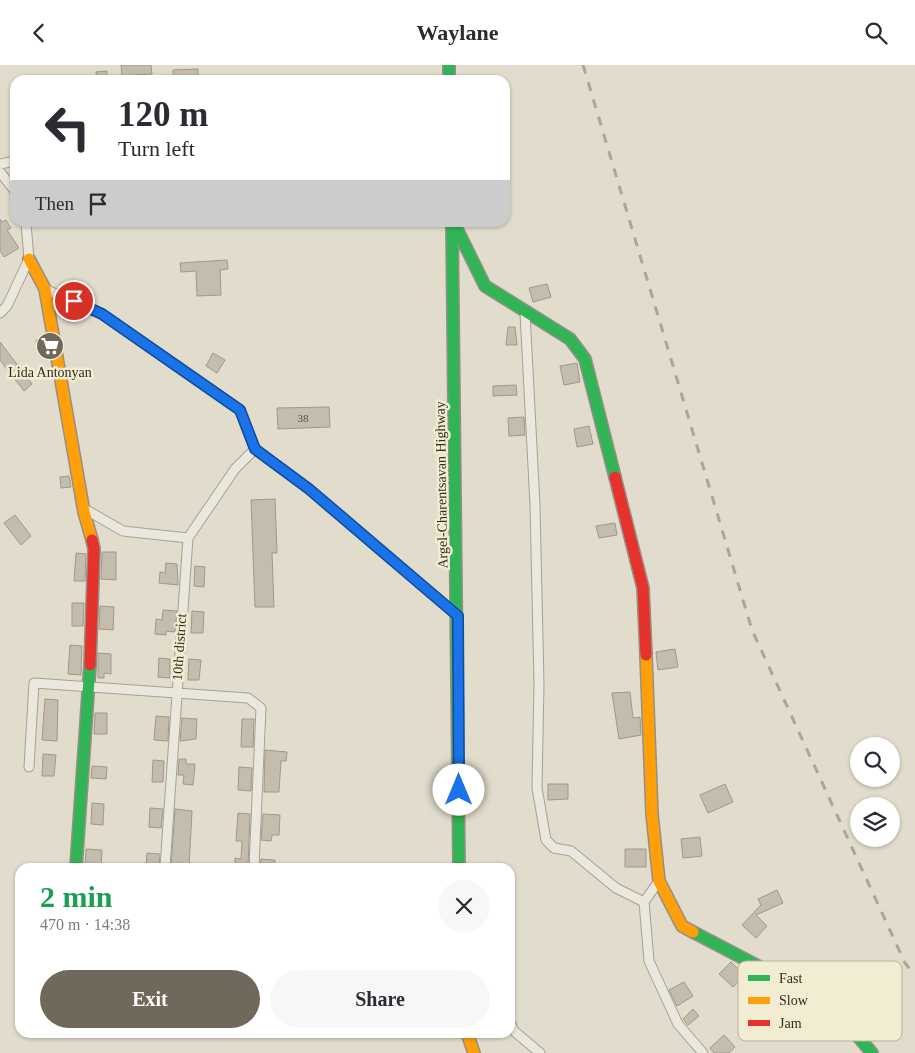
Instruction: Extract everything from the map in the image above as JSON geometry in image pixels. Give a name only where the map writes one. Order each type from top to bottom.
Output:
[{"type":"street","points":[[0,172],[10,185]]},
{"type":"street","points":[[26,227],[28,259],[45,289],[83,508],[94,549],[89,689],[76,863]]},
{"type":"street","name":"Argel-Charentsavan Highway","points":[[453,227],[459,863]]},
{"type":"street","points":[[455,227],[484,286],[570,339],[585,359],[643,588],[652,814],[659,881],[682,926],[749,961]]},
{"type":"street","points":[[0,313],[7,307],[28,259]]},
{"type":"street","points":[[45,289],[102,314],[240,410],[255,449],[309,489],[458,616]]},
{"type":"street","points":[[525,313],[537,584],[539,684],[537,788],[546,840],[554,848],[571,851],[616,888],[644,901]]},
{"type":"street","name":"10th district","points":[[165,863],[188,538],[235,469],[255,449]]},
{"type":"street","points":[[83,508],[123,531],[188,538]]},
{"type":"street","points":[[29,767],[34,683],[89,689],[248,698],[262,708],[254,863]]},
{"type":"street","points":[[659,881],[644,901],[649,961],[678,1024],[703,1053]]},
{"type":"street","points":[[515,1032],[540,1053]]},
{"type":"street","points":[[469,1038],[474,1053]]},
{"type":"street","points":[[862,1041],[872,1053]]},
{"type":"building","points":[[121,65],[151,65],[152,74],[122,75]]},
{"type":"building","points":[[198,69],[198,75],[173,75],[173,70]]},
{"type":"building","points":[[107,71],[107,75],[96,75],[96,72]]},
{"type":"building","points":[[0,219],[2,222],[6,220],[11,228],[7,230],[19,248],[4,257],[0,251]]},
{"type":"building","points":[[227,260],[228,269],[220,270],[221,295],[197,296],[196,271],[181,272],[180,263]]},
{"type":"building","points":[[547,284],[551,297],[533,302],[529,288]]},
{"type":"building","points":[[508,327],[515,327],[517,345],[506,345]]},
{"type":"building","points":[[45,339],[47,350],[38,351],[36,340]]},
{"type":"building","points":[[0,342],[32,384],[24,391],[0,360]]},
{"type":"building","points":[[213,353],[225,360],[217,373],[206,366]]},
{"type":"building","points":[[577,363],[580,382],[564,385],[560,366]]},
{"type":"building","points":[[516,385],[517,395],[493,396],[493,386]]},
{"type":"building","points":[[329,407],[330,427],[278,429],[277,408]]},
{"type":"building","points":[[524,417],[525,435],[509,436],[508,418]]},
{"type":"building","points":[[589,426],[593,444],[577,447],[574,429]]},
{"type":"building","points":[[69,476],[71,487],[61,488],[60,477]]},
{"type":"building","points":[[275,499],[277,553],[272,553],[274,607],[255,607],[251,500]]},
{"type":"building","points":[[15,515],[31,536],[21,545],[4,523]]},
{"type":"building","points":[[615,523],[617,535],[599,538],[596,526]]},
{"type":"building","points":[[102,552],[116,552],[116,580],[101,579]]},
{"type":"building","points":[[76,553],[86,554],[85,581],[74,581]]},
{"type":"building","points":[[166,563],[177,564],[178,585],[159,583],[160,572],[165,573]]},
{"type":"building","points":[[195,566],[205,567],[204,587],[194,586]]},
{"type":"building","points":[[72,603],[84,603],[83,626],[72,626]]},
{"type":"building","points":[[100,606],[114,607],[113,630],[99,629]]},
{"type":"building","points":[[163,610],[177,611],[175,632],[166,631],[166,635],[155,634],[156,619],[162,620]]},
{"type":"building","points":[[192,611],[204,612],[203,633],[191,633]]},
{"type":"building","points":[[70,645],[82,646],[81,675],[68,674]]},
{"type":"building","points":[[675,649],[678,667],[658,670],[656,652]]},
{"type":"building","points":[[98,653],[111,654],[111,674],[104,673],[104,678],[98,678]]},
{"type":"building","points":[[159,658],[170,659],[170,678],[158,677]]},
{"type":"building","points":[[189,659],[201,660],[199,680],[188,680]]},
{"type":"building","points":[[630,692],[633,718],[640,717],[641,735],[619,739],[612,693]]},
{"type":"building","points":[[45,699],[58,700],[57,741],[42,740]]},
{"type":"building","points":[[95,713],[107,713],[107,734],[94,734]]},
{"type":"building","points":[[156,716],[169,717],[168,741],[154,740]]},
{"type":"building","points":[[182,718],[197,719],[196,739],[180,741]]},
{"type":"building","points":[[242,719],[254,719],[253,747],[241,747]]},
{"type":"building","points":[[265,750],[287,752],[286,761],[281,761],[279,792],[264,792]]},
{"type":"building","points":[[43,754],[56,755],[54,776],[42,776]]},
{"type":"building","points":[[179,759],[186,759],[186,764],[195,764],[193,785],[183,784],[184,775],[178,775]]},
{"type":"building","points":[[153,760],[164,761],[163,782],[152,782]]},
{"type":"building","points":[[92,766],[107,767],[106,779],[91,778]]},
{"type":"building","points":[[239,767],[252,768],[251,791],[238,790]]},
{"type":"building","points":[[548,784],[568,784],[568,799],[548,800]]},
{"type":"building","points":[[725,784],[733,802],[708,813],[700,795]]},
{"type":"building","points":[[92,803],[104,804],[103,825],[91,824]]},
{"type":"building","points":[[150,808],[163,809],[161,828],[149,827]]},
{"type":"building","points":[[175,809],[192,811],[189,863],[171,863]]},
{"type":"building","points":[[238,813],[250,814],[248,863],[235,863],[235,858],[241,859],[242,841],[236,841]]},
{"type":"building","points":[[263,814],[280,815],[279,835],[272,835],[271,841],[261,840]]},
{"type":"building","points":[[700,837],[702,856],[683,858],[681,839]]},
{"type":"building","points":[[86,849],[102,850],[101,863],[85,863]]},
{"type":"building","points":[[625,849],[646,849],[646,867],[625,867]]},
{"type":"building","points":[[147,853],[160,854],[159,863],[146,863]]},
{"type":"building","points":[[261,859],[275,860],[275,863],[260,863]]},
{"type":"building","points":[[777,890],[783,903],[756,915],[767,926],[756,938],[742,925],[761,905],[758,899]]},
{"type":"building","points":[[731,962],[738,969],[738,982],[733,987],[719,974]]},
{"type":"building","points":[[684,982],[693,996],[677,1006],[669,990]]},
{"type":"building","points":[[693,1009],[699,1016],[688,1025],[683,1019]]},
{"type":"building","points":[[724,1035],[735,1047],[729,1053],[714,1053],[710,1048]]},
{"type":"railway","points":[[583,65],[752,630],[905,963],[915,975]]},
{"type":"traffic: fast","points":[[449,65],[449,75]]},
{"type":"traffic: fast","points":[[452,227],[459,863]]},
{"type":"traffic: fast","points":[[456,227],[485,286],[570,339],[585,359],[615,477]]},
{"type":"traffic: fast","points":[[76,863],[90,665]]},
{"type":"traffic: fast","points":[[693,932],[748,961]]},
{"type":"traffic: fast","points":[[862,1041],[872,1053]]},
{"type":"traffic: slow","points":[[29,259],[45,289],[84,512],[92,540]]},
{"type":"traffic: slow","points":[[646,655],[652,814],[659,881],[682,926],[693,932]]},
{"type":"traffic: slow","points":[[469,1038],[474,1053]]},
{"type":"traffic: jam","points":[[615,477],[643,588],[646,655]]},
{"type":"traffic: jam","points":[[90,665],[94,549],[92,540]]},
{"type":"place","name":"Lida Antonyan","points":[[50,346]]},
{"type":"route","points":[[74,301],[102,314],[240,410],[255,449],[309,489],[458,616],[459,790]]}]
